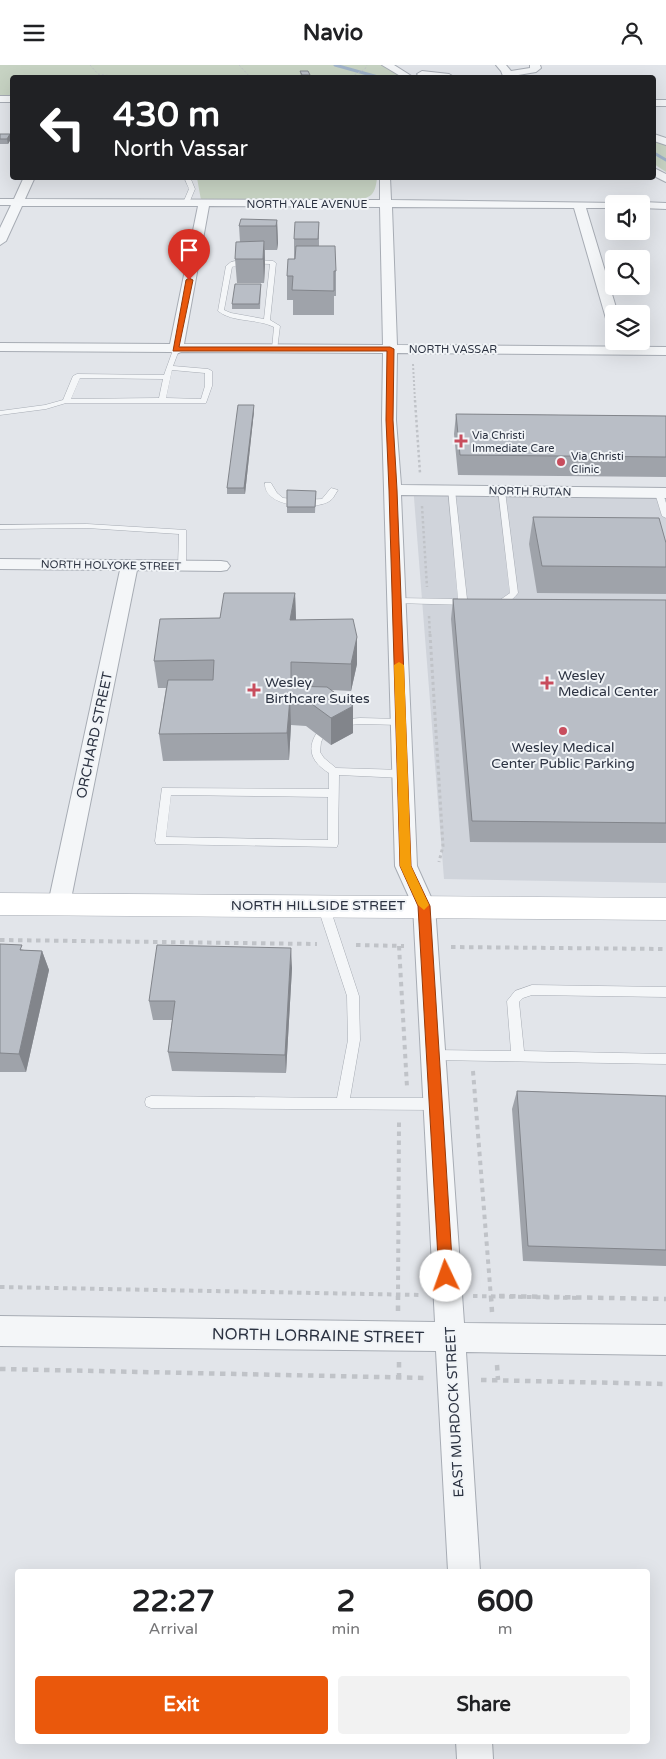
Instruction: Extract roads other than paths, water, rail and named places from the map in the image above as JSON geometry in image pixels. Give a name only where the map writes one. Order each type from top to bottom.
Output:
[{"type":"main road","name":"NORTH HILLSIDE STREET","points":[[0,904],[663,907]]},
{"type":"street","points":[[387,65],[404,75]]},
{"type":"street","points":[[501,65],[506,70],[504,75]]},
{"type":"street","points":[[508,75],[533,70],[536,68],[536,65]]},
{"type":"street","points":[[422,74],[431,75]]},
{"type":"street","points":[[0,241],[29,180]]},
{"type":"street","name":"EAST MURDOCK STREET","points":[[385,180],[390,349],[389,420],[406,866],[424,906],[464,1569]]},
{"type":"street","name":"NORTH YALE AVENUE","points":[[0,202],[605,205]]},
{"type":"street","points":[[176,349],[204,203]]},
{"type":"street","points":[[579,205],[609,305]]},
{"type":"street","points":[[650,205],[666,205]]},
{"type":"street","name":"NORTH VASSAR","points":[[0,347],[666,351]]},
{"type":"street","name":"NORTH RUTAN","points":[[393,490],[662,493]]},
{"type":"street","name":"NORTH HOLYOKE STREET","points":[[0,564],[222,566]]},
{"type":"street","name":"ORCHARD STREET","points":[[59,904],[129,566]]},
{"type":"street","name":"NORTH LORRAINE STREET","points":[[0,1331],[666,1340]]},
{"type":"street","points":[[474,1744],[475,1759]]},
{"type":"lane","points":[[186,203],[192,189],[188,180]]},
{"type":"lane","points":[[266,321],[273,263],[248,261],[232,264],[229,266],[221,311],[229,315],[266,321],[277,326],[275,349]]},
{"type":"lane","points":[[162,400],[169,368],[176,349]]},
{"type":"lane","points":[[0,413],[46,407],[66,401],[203,401],[207,394],[208,371],[169,368]]},
{"type":"lane","points":[[66,401],[77,376],[167,377]]},
{"type":"lane","points":[[268,485],[271,493],[285,502],[320,502],[327,500],[334,490]]},
{"type":"lane","points":[[451,490],[463,602]]},
{"type":"lane","points":[[397,601],[500,603],[514,593],[501,491]]},
{"type":"lane","points":[[662,493],[666,516]]},
{"type":"lane","points":[[0,527],[87,526],[183,532],[182,566]]},
{"type":"lane","points":[[339,723],[360,721],[401,722]]},
{"type":"lane","points":[[319,736],[315,743],[315,754],[321,764],[334,771],[403,774]]},
{"type":"lane","points":[[333,793],[166,791],[160,841],[332,843],[334,771]]},
{"type":"lane","points":[[323,905],[353,996],[354,1040],[342,1103]]},
{"type":"lane","points":[[518,1056],[513,1001],[519,994],[532,990],[666,992]]},
{"type":"lane","points":[[433,1055],[666,1059]]},
{"type":"lane","points":[[150,1102],[436,1104]]},
{"type":"waterway","points":[[335,65],[371,75]]},
{"type":"waterway","points":[[656,154],[666,160]]},
{"type":"place","name":"Via Christi Immediate Care","points":[[461,441]]},
{"type":"place","name":"Via Christi Clinic","points":[[561,462]]},
{"type":"place","name":"Wesley Medical Center","points":[[547,683]]},
{"type":"place","name":"Wesley Birthcare Suites","points":[[254,690]]},
{"type":"place","name":"Wesley Medical Center Public Parking","points":[[563,731]]}]
